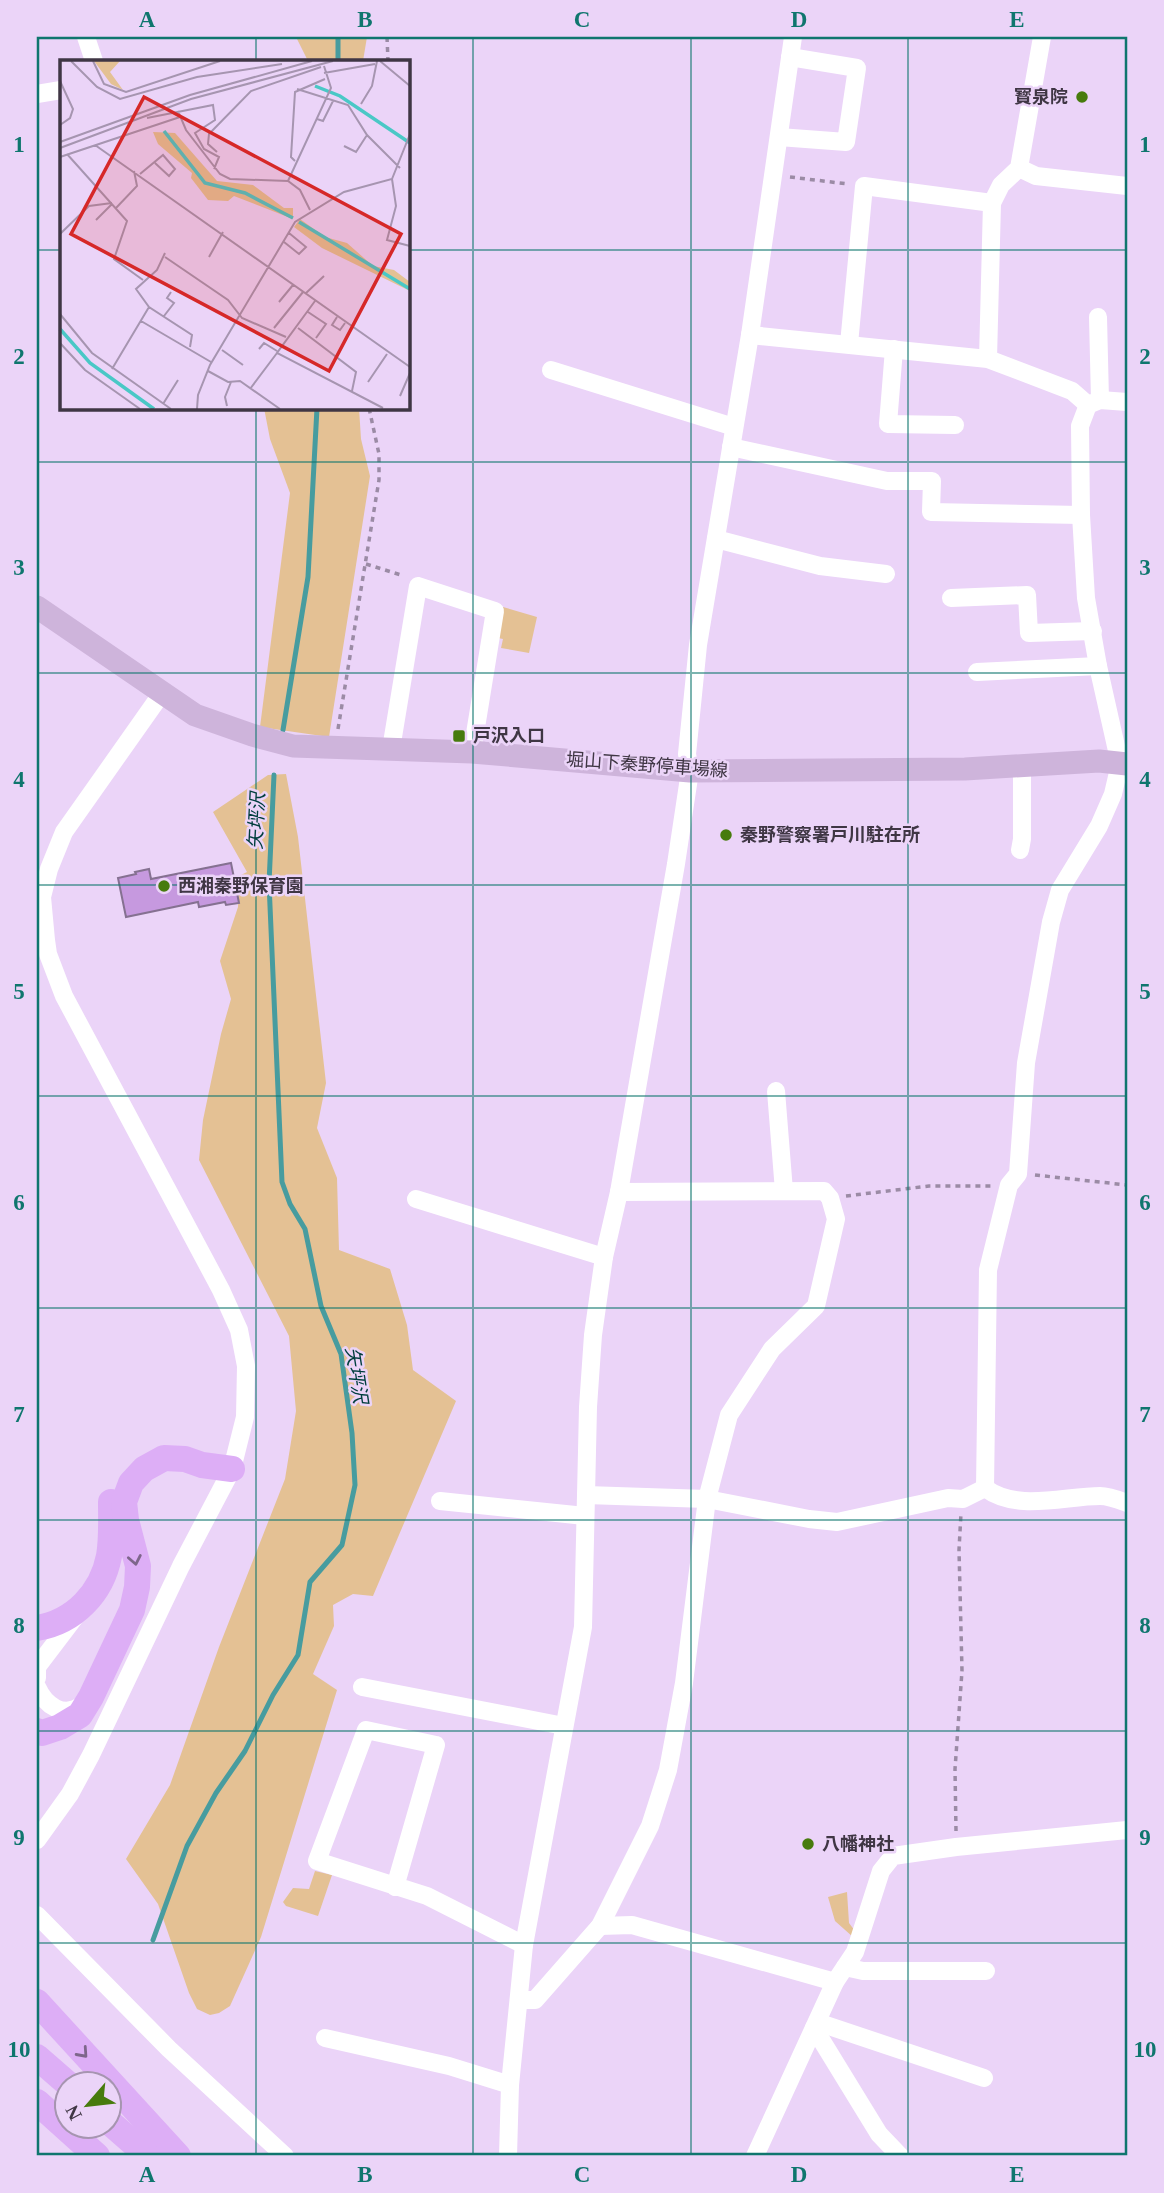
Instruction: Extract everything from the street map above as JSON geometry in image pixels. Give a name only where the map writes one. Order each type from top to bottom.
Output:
[{"type":"highway","points":[[37,1628],[63,1619],[84,1605],[96,1589],[106,1568],[111,1538],[111,1497],[120,1471],[130,1460],[152,1447],[176,1443],[205,1454],[232,1469]]},
{"type":"highway","points":[[37,1731],[43,1733],[60,1727],[80,1715],[132,1610],[138,1566],[124,1502],[131,1483],[144,1469],[164,1458],[185,1459],[202,1465],[232,1469]]},
{"type":"highway","points":[[37,2002],[178,2156]]},
{"type":"highway","points":[[37,2057],[52,2070]]},
{"type":"highway","points":[[37,2102],[97,2156]]},
{"type":"highway","points":[[122,2133],[148,2156]]},
{"type":"main road","name":"堀山下秦野停車場線","points":[[37,607],[195,715],[293,747],[472,752],[690,771],[965,769],[1100,761],[1123,764]]},
{"type":"street","points":[[86,37],[94,60]]},
{"type":"street","points":[[508,2156],[510,2085],[524,1945],[583,1627],[593,1335],[604,1257],[619,1192],[690,771],[687,754],[697,659],[750,335],[793,37]]},
{"type":"street","points":[[988,359],[992,203],[1001,185],[1019,168],[1042,37]]},
{"type":"street","points":[[779,137],[846,142],[857,68],[790,57]]},
{"type":"street","points":[[37,94],[60,90]]},
{"type":"street","points":[[1019,168],[1037,176],[1127,186]]},
{"type":"street","points":[[849,344],[865,178],[992,203]]},
{"type":"street","points":[[985,1488],[988,1270],[1014,1180],[1026,1063],[1051,922],[1060,890],[1099,826],[1123,764],[1098,666],[1086,597],[1081,515],[1080,426],[1094,402],[1098,317]]},
{"type":"street","points":[[750,335],[988,359],[1094,402],[1127,402]]},
{"type":"street","points":[[894,349],[887,424],[955,425]]},
{"type":"street","points":[[551,370],[734,427]]},
{"type":"street","points":[[731,447],[887,481],[932,481],[931,512],[1081,515]]},
{"type":"street","points":[[716,540],[820,566],[886,574]]},
{"type":"street","points":[[391,750],[418,586],[495,611],[472,752]]},
{"type":"street","points":[[951,598],[1027,595],[1029,633],[1093,631]]},
{"type":"street","points":[[977,672],[1098,666]]},
{"type":"street","points":[[37,1840],[70,1794],[91,1755],[181,1566],[232,1469],[245,1417],[246,1366],[239,1330],[64,996],[41,941],[42,897],[49,869],[64,832],[162,693]]},
{"type":"street","points":[[1020,850],[1022,764]]},
{"type":"street","points":[[776,1091],[784,1191]]},
{"type":"street","points":[[520,2000],[535,2000],[600,1926],[650,1826],[668,1770],[684,1683],[707,1499],[729,1415],[772,1349],[816,1306],[836,1219],[830,1198],[824,1191],[619,1192]]},
{"type":"street","points":[[416,1199],[604,1257]]},
{"type":"street","points":[[586,1494],[707,1499],[836,1522],[948,1498],[962,1499],[985,1488]]},
{"type":"street","points":[[985,1488],[993,1494],[1019,1500],[1046,1501],[1103,1496],[1127,1503]]},
{"type":"street","points":[[440,1501],[585,1516]]},
{"type":"street","points":[[37,1678],[37,1667],[84,1605]]},
{"type":"street","points":[[37,1686],[42,1698],[53,1708],[66,1711],[78,1708],[91,1697]]},
{"type":"street","points":[[362,1687],[564,1726]]},
{"type":"street","points":[[395,1887],[436,1745],[366,1730],[317,1861],[395,1887],[427,1896],[524,1945]]},
{"type":"street","points":[[755,2156],[815,2025],[840,1975],[855,1952],[881,1871],[892,1856],[1127,1830]]},
{"type":"street","points":[[37,1915],[169,2049],[285,2156]]},
{"type":"street","points":[[600,1926],[632,1925],[840,1975],[863,1971],[986,1970]]},
{"type":"street","points":[[815,2025],[984,2078]]},
{"type":"street","points":[[815,2025],[879,2134],[900,2156]]},
{"type":"street","points":[[325,2038],[449,2066],[510,2085]]},
{"type":"path","points":[[387,37],[388,60]]},
{"type":"path","points":[[773,175],[865,178]]},
{"type":"path","points":[[335,749],[379,480],[379,454],[369,410]]},
{"type":"path","points":[[366,564],[411,578],[418,586]]},
{"type":"path","points":[[830,1198],[929,1186],[1014,1180],[1127,1185]]},
{"type":"path","points":[[956,1847],[955,1769],[962,1671],[959,1550],[962,1499]]},
{"type":"shaded area","points":[[296,37],[367,37],[363,60],[308,60]]},
{"type":"shaded area","points":[[264,410],[359,410],[361,439],[370,476],[329,737],[260,727],[290,493],[270,439]]},
{"type":"shaded area","points":[[503,607],[537,617],[529,653],[501,648],[503,639],[498,638]]},
{"type":"shaded area","points":[[286,774],[298,837],[326,1083],[317,1128],[337,1178],[339,1250],[390,1269],[407,1325],[413,1370],[456,1401],[373,1596],[353,1594],[333,1605],[334,1626],[313,1674],[337,1690],[261,1937],[230,2006],[210,2015],[197,2009],[158,1904],[126,1859],[170,1785],[219,1647],[285,1479],[296,1411],[289,1336],[199,1160],[203,1120],[231,999],[220,961],[238,907],[239,876],[247,872],[213,812],[268,775]]},
{"type":"shaded area","points":[[315,1871],[332,1875],[318,1916],[286,1906],[283,1902],[293,1888],[309,1889]]},
{"type":"shaded area","points":[[847,1892],[849,1923],[855,1931],[853,1937],[835,1921],[828,1897]]},
{"type":"building","points":[[231,863],[239,903],[226,905],[225,902],[199,907],[198,902],[126,917],[118,878],[149,869],[151,879]]},
{"type":"waterway","name":"矢坪沢","points":[[338,37],[338,60]]},
{"type":"waterway","name":"矢坪沢","points":[[283,730],[308,577],[317,410]]},
{"type":"waterway","name":"矢坪沢","points":[[153,1940],[187,1846],[216,1793],[245,1751],[273,1695],[298,1655],[310,1582],[342,1545],[355,1485],[352,1433],[341,1354],[321,1306],[305,1229],[290,1204],[282,1182],[269,883],[274,775]]},
{"type":"place","name":"寳泉院","points":[[1082,97]]},
{"type":"place","name":"戸沢入口","points":[[459,736]]},
{"type":"place","name":"秦野警察署戸川駐在所","points":[[726,835]]},
{"type":"place","name":"西湘秦野保育園","points":[[164,886]]},
{"type":"place","name":"八幡神社","points":[[808,1844]]}]
